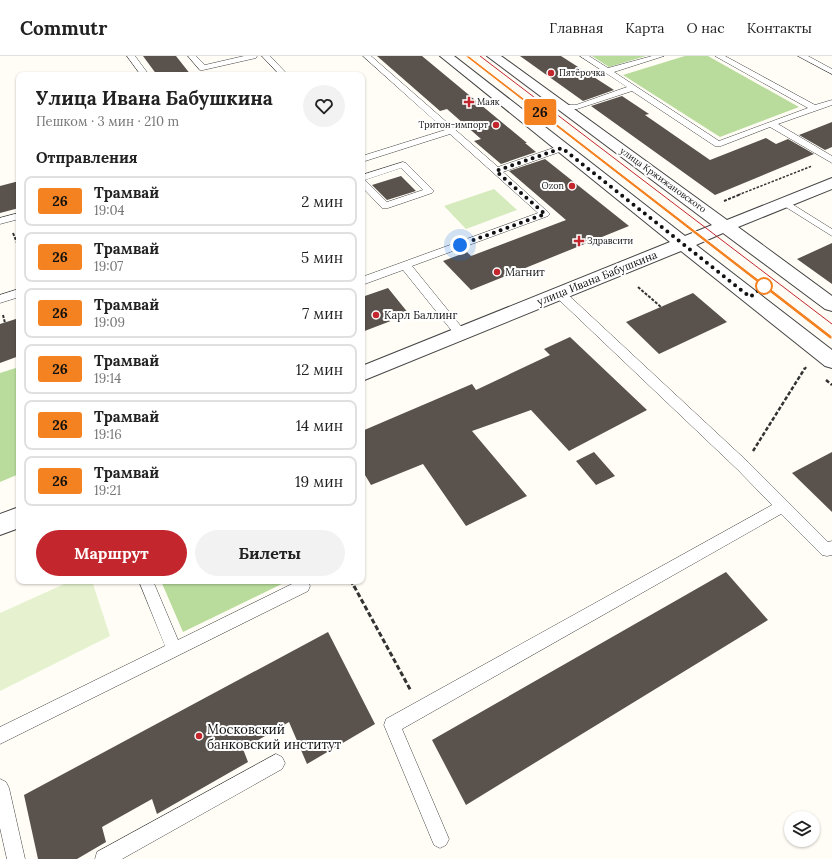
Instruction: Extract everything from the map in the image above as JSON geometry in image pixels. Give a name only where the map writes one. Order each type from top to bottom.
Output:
[{"type":"street","points":[[446,56],[832,361]]},
{"type":"street","name":"улица Кржижановского","points":[[493,56],[832,304]]},
{"type":"street","name":"улица Ивана Бабушкина","points":[[365,373],[681,243],[832,183]]},
{"type":"street","points":[[0,525],[16,518]]},
{"type":"lane","points":[[131,56],[143,72]]},
{"type":"lane","points":[[192,56],[203,68],[253,56]]},
{"type":"lane","points":[[266,56],[281,72]]},
{"type":"lane","points":[[365,280],[545,214],[367,56]]},
{"type":"lane","points":[[584,56],[718,144],[832,102]]},
{"type":"lane","points":[[608,72],[660,56]]},
{"type":"lane","points":[[719,56],[814,108]]},
{"type":"lane","points":[[802,56],[832,72]]},
{"type":"lane","points":[[563,107],[577,107],[633,88]]},
{"type":"lane","points":[[771,124],[831,160]]},
{"type":"lane","points":[[365,158],[451,131]]},
{"type":"lane","points":[[496,171],[562,148]]},
{"type":"lane","points":[[365,177],[403,165],[429,191],[384,206],[365,185]]},
{"type":"lane","points":[[784,202],[832,233]]},
{"type":"lane","points":[[0,221],[16,217]]},
{"type":"lane","points":[[405,265],[460,333]]},
{"type":"lane","points":[[559,293],[743,466],[827,550],[832,547]]},
{"type":"lane","points":[[0,299],[16,294]]},
{"type":"lane","points":[[440,839],[392,725],[782,506]]},
{"type":"lane","points":[[147,584],[174,650]]},
{"type":"lane","points":[[0,736],[303,586]]},
{"type":"lane","points":[[104,859],[276,763]]},
{"type":"lane","points":[[0,788],[16,859]]},
{"type":"path","points":[[718,203],[831,160]]},
{"type":"path","points":[[638,287],[661,307]]},
{"type":"path","points":[[743,466],[807,365]]},
{"type":"path","points":[[353,584],[420,709]]},
{"type":"green space","points":[[592,56],[646,56],[609,67]]},
{"type":"green space","points":[[685,56],[708,56],[799,107],[720,137],[623,75]]},
{"type":"green space","points":[[494,189],[517,210],[466,229],[444,206]]},
{"type":"green space","points":[[16,368],[16,475],[0,482],[0,373]]},
{"type":"green space","points":[[64,584],[93,584],[110,636],[0,691],[0,613]]},
{"type":"green space","points":[[162,584],[282,584],[183,632]]},
{"type":"building","points":[[143,56],[176,56],[189,72],[155,72]]},
{"type":"building","points":[[377,56],[422,56],[536,152],[501,164],[474,141],[481,139],[447,109],[440,111]]},
{"type":"building","points":[[520,56],[561,56],[614,90],[583,101]]},
{"type":"building","points":[[622,96],[649,114],[645,115],[710,160],[766,138],[776,144],[788,139],[814,154],[715,195],[591,106]]},
{"type":"building","points":[[832,122],[832,147],[825,150],[799,135]]},
{"type":"building","points":[[545,159],[629,226],[471,290],[443,261],[467,252],[471,256],[566,220],[509,171]]},
{"type":"building","points":[[401,176],[416,191],[387,200],[372,185]]},
{"type":"building","points":[[16,182],[16,209],[0,213],[0,186]]},
{"type":"building","points":[[832,243],[832,284],[797,259]]},
{"type":"building","points":[[388,288],[409,314],[365,331],[365,296]]},
{"type":"building","points":[[693,293],[727,322],[659,354],[626,322]]},
{"type":"building","points":[[16,319],[16,357],[0,363],[0,324]]},
{"type":"building","points":[[570,337],[647,410],[569,451],[531,410],[472,431],[527,496],[466,526],[423,464],[371,485],[365,475],[365,430],[472,384],[476,390],[550,355],[544,349]]},
{"type":"building","points":[[594,452],[615,476],[596,485],[576,461]]},
{"type":"building","points":[[832,452],[832,512],[792,473]]},
{"type":"building","points":[[726,572],[768,620],[466,805],[432,740]]},
{"type":"building","name":"Московский банковский институт","points":[[328,632],[375,724],[307,764],[289,722],[243,749],[248,762],[157,814],[152,799],[102,827],[106,842],[77,859],[38,859],[24,795]]},
{"type":"tram line","points":[[467,56],[832,338]]},
{"type":"tram line","name":"26","points":[[467,56],[832,338]]},
{"type":"tram line","points":[[480,56],[832,324]]},
{"type":"place","name":"Пятёрочка","points":[[551,73]]},
{"type":"place","name":"Маяк","points":[[469,102]]},
{"type":"place","name":"Тритон-импорт","points":[[496,125]]},
{"type":"place","name":"Ozon","points":[[572,186]]},
{"type":"place","name":"Здравсити","points":[[579,241]]},
{"type":"place","name":"Магнит","points":[[497,272]]},
{"type":"place","name":"Карл Баллинг","points":[[376,315]]},
{"type":"place","name":"Московский банковский институт","points":[[199,736]]},
{"type":"route","points":[[460,245],[545,214],[496,171],[562,148],[750,297],[764,286]]}]
